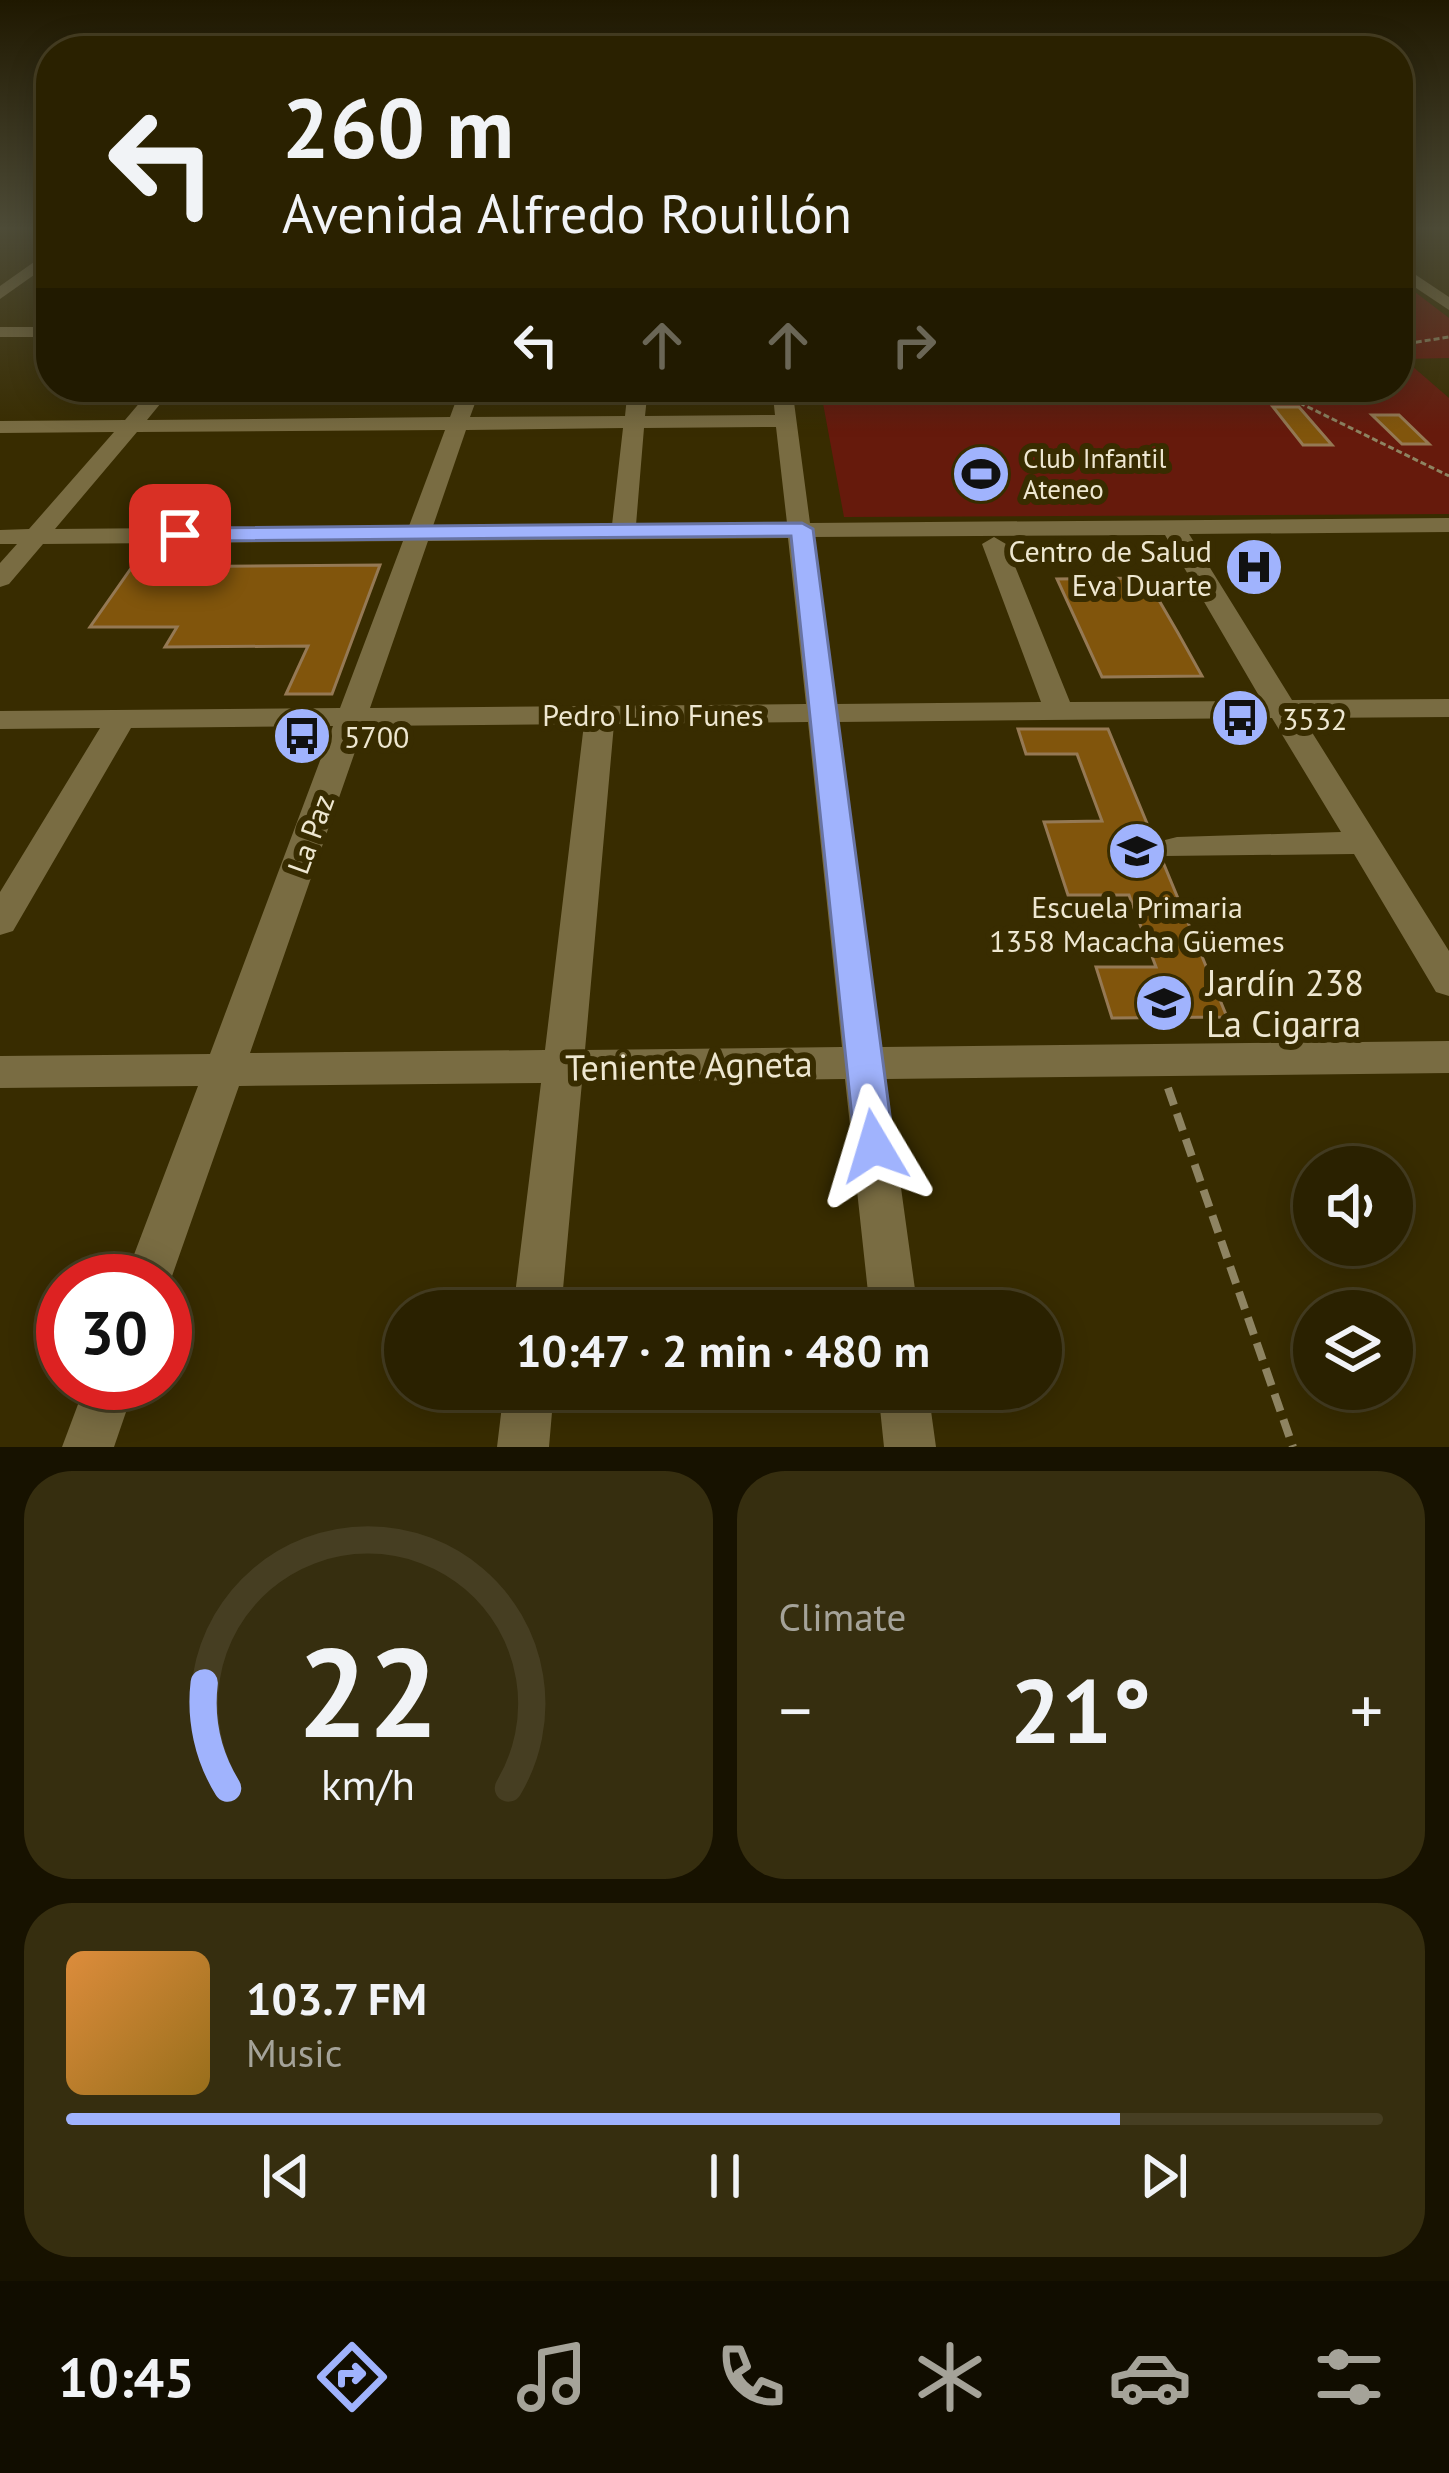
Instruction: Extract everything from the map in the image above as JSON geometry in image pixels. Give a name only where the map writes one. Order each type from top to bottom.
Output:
[{"type":"street","points":[[0,332],[36,332]]},
{"type":"street","points":[[0,579],[20,547],[151,402]]},
{"type":"street","name":"La Paz","points":[[158,1254],[466,402]]},
{"type":"street","points":[[622,531],[636,402]]},
{"type":"street","points":[[784,402],[891,1290]]},
{"type":"street","points":[[0,428],[787,421]]},
{"type":"street","points":[[0,537],[20,547],[1176,533],[1449,525]]},
{"type":"street","points":[[416,541],[622,531],[994,544],[1176,533],[1449,540]]},
{"type":"street","points":[[1176,533],[1449,982]]},
{"type":"street","points":[[994,544],[1059,711]]},
{"type":"street","name":"Pedro Lino Funes","points":[[0,720],[1449,708]]},
{"type":"street","points":[[539,1290],[600,715]]},
{"type":"street","points":[[0,922],[121,719]]},
{"type":"street","points":[[1177,848],[1364,843]]},
{"type":"street","name":"Teniente Agneta","points":[[0,1072],[1449,1057]]},
{"type":"street","points":[[88,1447],[101,1410]]},
{"type":"street","points":[[523,1447],[527,1410]]},
{"type":"street","points":[[906,1410],[910,1447]]},
{"type":"path","points":[[1413,343],[1449,337]]},
{"type":"path","points":[[1298,402],[1449,476]]},
{"type":"path","points":[[1159,1060],[1293,1447]]},
{"type":"shaded area","points":[[1413,297],[1421,297],[1449,318],[1449,358],[1413,359]]},
{"type":"shaded area","points":[[1413,367],[1449,398],[1449,514],[844,517],[823,402],[1413,402]]},
{"type":"building","points":[[1273,407],[1299,407],[1332,445],[1303,445]]},
{"type":"building","points":[[1372,415],[1399,415],[1429,444],[1402,444]]},
{"type":"building","points":[[380,565],[332,694],[286,694],[308,646],[165,647],[177,627],[90,627],[132,567]]},
{"type":"building","points":[[1146,578],[1202,676],[1102,677],[1057,579]]},
{"type":"building","points":[[1018,729],[1108,729],[1227,1017],[1112,1018],[1096,967],[1156,967],[1129,895],[1068,895],[1044,822],[1102,821],[1077,754],[1026,754]]},
{"type":"place","name":"Club Infantil Ateneo","points":[[981,474]]},
{"type":"place","name":"Centro de Salud Eva Duarte","points":[[1254,567]]},
{"type":"place","name":"3532","points":[[1240,718]]},
{"type":"place","name":"5700","points":[[302,736]]},
{"type":"place","name":"Escuela Primaria 1358 Macacha Güemes","points":[[1137,851]]},
{"type":"place","name":"Jardín 238 La Cigarra","points":[[1164,1003]]},
{"type":"route","points":[[180,535],[802,529],[874,1146]]}]
